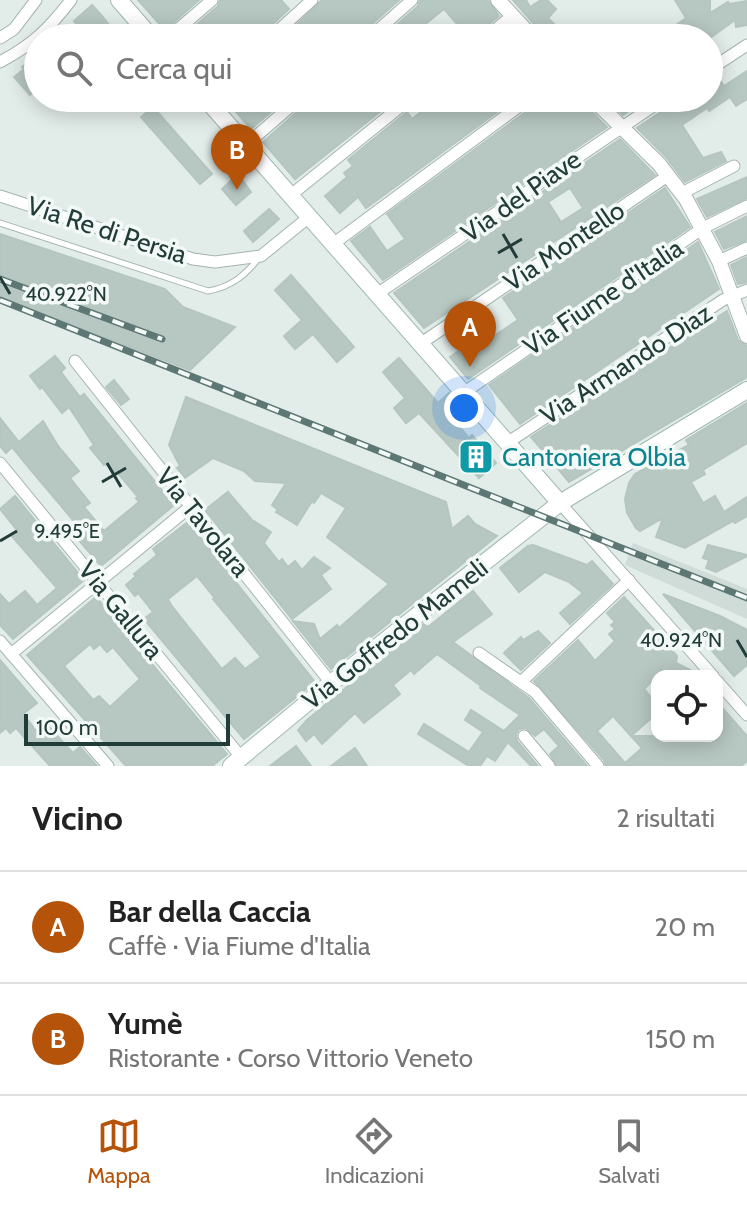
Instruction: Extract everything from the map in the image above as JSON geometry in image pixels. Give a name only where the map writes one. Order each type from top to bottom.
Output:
[{"type":"main road","points":[[119,0],[140,24]]},
{"type":"main road","points":[[217,112],[560,503]]},
{"type":"main road","name":"Via Goffredo Mameli","points":[[236,762],[560,503],[747,390]]},
{"type":"street","points":[[0,38],[14,29],[36,0]]},
{"type":"street","points":[[52,24],[71,0]]},
{"type":"street","points":[[184,24],[212,0]]},
{"type":"street","points":[[285,24],[312,0]]},
{"type":"street","points":[[385,24],[412,0]]},
{"type":"street","points":[[498,0],[520,24]]},
{"type":"street","points":[[502,24],[512,16]]},
{"type":"street","points":[[723,61],[747,45]]},
{"type":"street","points":[[0,62],[24,49]]},
{"type":"street","points":[[246,145],[284,112]]},
{"type":"street","points":[[291,195],[394,112]]},
{"type":"street","points":[[333,244],[511,112]]},
{"type":"street","points":[[607,112],[669,175],[682,193],[719,261],[740,292],[747,336]]},
{"type":"street","name":"Via del Piave","points":[[377,294],[644,112]]},
{"type":"street","points":[[682,193],[734,166]]},
{"type":"street","name":"Via Montello","points":[[420,344],[669,175]]},
{"type":"street","name":"Via Re di Persia","points":[[0,196],[193,259],[215,262],[261,256],[309,217]]},
{"type":"street","name":"Via Fiume d'Italia","points":[[462,394],[703,228],[747,206]]},
{"type":"street","points":[[719,261],[747,248]]},
{"type":"street","name":"Via Armando Diaz","points":[[507,443],[740,292]]},
{"type":"street","name":"Via Tavolara","points":[[75,361],[331,683]]},
{"type":"street","name":"Via Gallura","points":[[0,463],[98,582],[236,762]]},
{"type":"street","points":[[560,503],[708,670]]},
{"type":"street","points":[[11,654],[190,507]]},
{"type":"street","points":[[521,682],[629,580]]},
{"type":"street","points":[[0,641],[108,766]]},
{"type":"street","points":[[479,653],[535,692],[598,766]]},
{"type":"street","points":[[723,688],[747,715]]},
{"type":"street","points":[[524,736],[549,766]]},
{"type":"lane","name":"Via Re di Persia","points":[[0,223],[208,291],[224,288],[244,275],[261,256]]},
{"type":"shaded area","points":[[633,543],[747,589],[747,619],[625,565]]},
{"type":"building","points":[[138,0],[199,0],[172,24],[160,24]]},
{"type":"building","points":[[220,0],[281,0],[289,9],[273,24],[197,24],[218,6]]},
{"type":"building","points":[[322,0],[399,0],[372,24],[297,24]]},
{"type":"building","points":[[420,0],[488,0],[499,16],[489,24],[457,24],[444,9],[425,24],[398,24],[418,6]]},
{"type":"building","points":[[513,0],[526,0],[530,7],[547,0],[556,9],[548,18],[554,24],[534,24]]},
{"type":"building","points":[[675,0],[710,0],[710,13],[728,2],[747,1],[747,25],[736,27],[735,20],[723,29],[723,24],[678,24],[686,18]]},
{"type":"building","points":[[92,5],[108,24],[77,24],[74,21]]},
{"type":"building","points":[[24,69],[24,88],[14,77]]},
{"type":"building","points":[[747,71],[747,99],[736,106],[730,97],[723,102],[724,86]]},
{"type":"building","points":[[147,112],[157,112],[212,174],[200,184],[141,117]]},
{"type":"building","points":[[236,112],[271,112],[251,129]]},
{"type":"building","points":[[297,112],[380,112],[295,179],[263,142]]},
{"type":"building","points":[[407,112],[412,119],[421,112],[497,112],[366,208],[358,197],[340,213],[325,196],[347,177],[344,173],[353,166],[348,160]]},
{"type":"building","points":[[525,112],[592,112],[607,127],[383,280],[351,241],[370,227],[387,251],[405,239],[387,214]]},
{"type":"building","points":[[661,112],[701,112],[682,125],[703,158],[721,152],[726,161],[685,182],[666,157],[637,128]]},
{"type":"building","points":[[620,139],[655,175],[424,328],[394,293]],"holes":[[[570,188],[583,208],[561,222],[548,202]]]},
{"type":"building","points":[[238,174],[251,192],[236,205],[222,189]]},
{"type":"building","points":[[747,177],[747,198],[707,217],[697,199]]},
{"type":"building","points":[[665,188],[690,227],[468,379],[450,357],[473,341],[463,325],[472,319],[479,329],[486,324],[494,336],[518,320],[503,298]]},
{"type":"building","points":[[269,209],[279,219],[253,242],[244,231]]},
{"type":"building","points":[[747,216],[747,240],[724,249],[715,232]]},
{"type":"building","points":[[0,234],[165,289],[183,307],[235,327],[190,370],[0,297]]},
{"type":"building","points":[[698,242],[719,289],[520,424],[489,385]]},
{"type":"building","points":[[747,257],[747,282],[738,284],[731,265]]},
{"type":"building","points":[[291,275],[354,347],[337,362],[313,334],[295,349],[284,336],[302,320],[275,290]]},
{"type":"building","points":[[727,311],[738,340],[747,346],[747,377],[569,482],[531,437]]},
{"type":"building","points":[[55,356],[65,368],[61,372],[80,397],[84,394],[174,505],[101,566],[71,531],[78,526],[12,447],[6,453],[0,446],[0,418],[19,442],[43,421],[58,446],[79,471],[70,478],[90,503],[84,507],[104,531],[139,502],[117,472],[114,474],[90,448],[94,445],[69,407],[62,413],[30,376]]},
{"type":"building","points":[[399,358],[438,403],[449,393],[460,406],[449,415],[469,438],[472,435],[496,463],[479,478],[419,413],[406,423],[394,408],[405,398],[383,372]]},
{"type":"building","points":[[114,380],[129,399],[121,405],[106,387]]},
{"type":"building","points":[[186,397],[446,502],[452,529],[468,516],[475,524],[497,536],[331,669],[293,621],[314,624],[320,639],[337,625],[339,628],[389,584],[327,537],[346,508],[321,493],[297,525],[276,512],[278,510],[272,505],[286,483],[255,481],[244,471],[213,458],[185,478],[177,468],[180,466],[169,445]]},
{"type":"building","points":[[747,403],[747,443],[703,470],[705,474],[691,482],[703,503],[715,496],[724,512],[747,497],[747,516],[685,548],[656,537],[663,518],[640,531],[636,528],[627,513],[625,499],[635,474],[689,445],[686,440]]},
{"type":"building","points":[[228,492],[252,520],[271,532],[264,543],[279,562],[282,559],[288,567],[295,561],[302,570],[314,557],[330,568],[321,575],[331,589],[292,619],[205,510]]},
{"type":"building","points":[[15,496],[84,580],[13,639],[0,625],[0,594],[9,604],[25,591],[37,605],[57,588],[11,535],[17,530],[0,509]]},
{"type":"building","points":[[188,522],[315,682],[244,739],[144,619],[153,612],[138,593],[135,596],[126,585],[157,555],[153,549]],"holes":[[[197,576],[261,657],[245,669],[235,658],[222,669],[168,599]]]},
{"type":"building","points":[[533,545],[587,565],[592,561],[613,584],[570,624],[560,613],[583,593],[569,582],[545,572],[519,592],[500,568]]},
{"type":"building","points":[[708,545],[747,556],[716,572],[706,568],[709,560],[703,558]]},
{"type":"building","points":[[473,591],[492,614],[453,642],[529,698],[587,766],[557,766],[550,754],[559,746],[544,729],[535,736],[526,728],[519,729],[516,734],[517,741],[538,766],[531,766],[508,742],[495,761],[487,756],[480,766],[469,766],[418,734],[424,724],[469,752],[483,732],[465,720],[471,710],[504,731],[520,715],[437,654],[414,674],[411,670],[393,685],[400,694],[364,723],[355,713],[322,744],[314,734],[306,741],[298,730],[307,720],[423,624],[428,627]]},
{"type":"building","points":[[663,594],[747,630],[747,665],[734,676]]},
{"type":"building","points":[[96,597],[227,754],[212,766],[126,766],[27,655]],"holes":[[[90,644],[94,649],[100,644],[107,652],[113,647],[140,679],[110,707],[99,696],[93,700],[64,666]]]},
{"type":"building","points":[[624,597],[677,656],[676,663],[690,670],[651,670],[651,682],[644,689],[651,697],[651,718],[631,736],[651,736],[651,742],[723,742],[723,709],[747,736],[747,761],[741,766],[606,766],[534,681],[578,640],[595,661],[615,641],[609,634],[615,629],[611,625],[615,622],[607,613]],"holes":[[[613,716],[642,748],[625,763],[597,731]]]},
{"type":"building","points":[[538,631],[550,643],[521,670],[504,653],[521,637],[523,640]]},
{"type":"building","points":[[0,660],[37,703],[23,714],[38,733],[47,725],[73,753],[80,747],[97,766],[50,766],[16,728],[10,733],[6,728],[0,733]]},
{"type":"building","points":[[296,746],[311,766],[270,766]]},
{"type":"building","points":[[355,748],[367,766],[331,766]]},
{"type":"railway","points":[[0,279],[162,339]]},
{"type":"railway","points":[[0,300],[747,598]]},
{"type":"place","name":"Yumè","points":[[237,190]]},
{"type":"place","name":"Bar della Caccia","points":[[470,367]]},
{"type":"place","name":"Cantoniera Olbia","points":[[476,457]]}]
